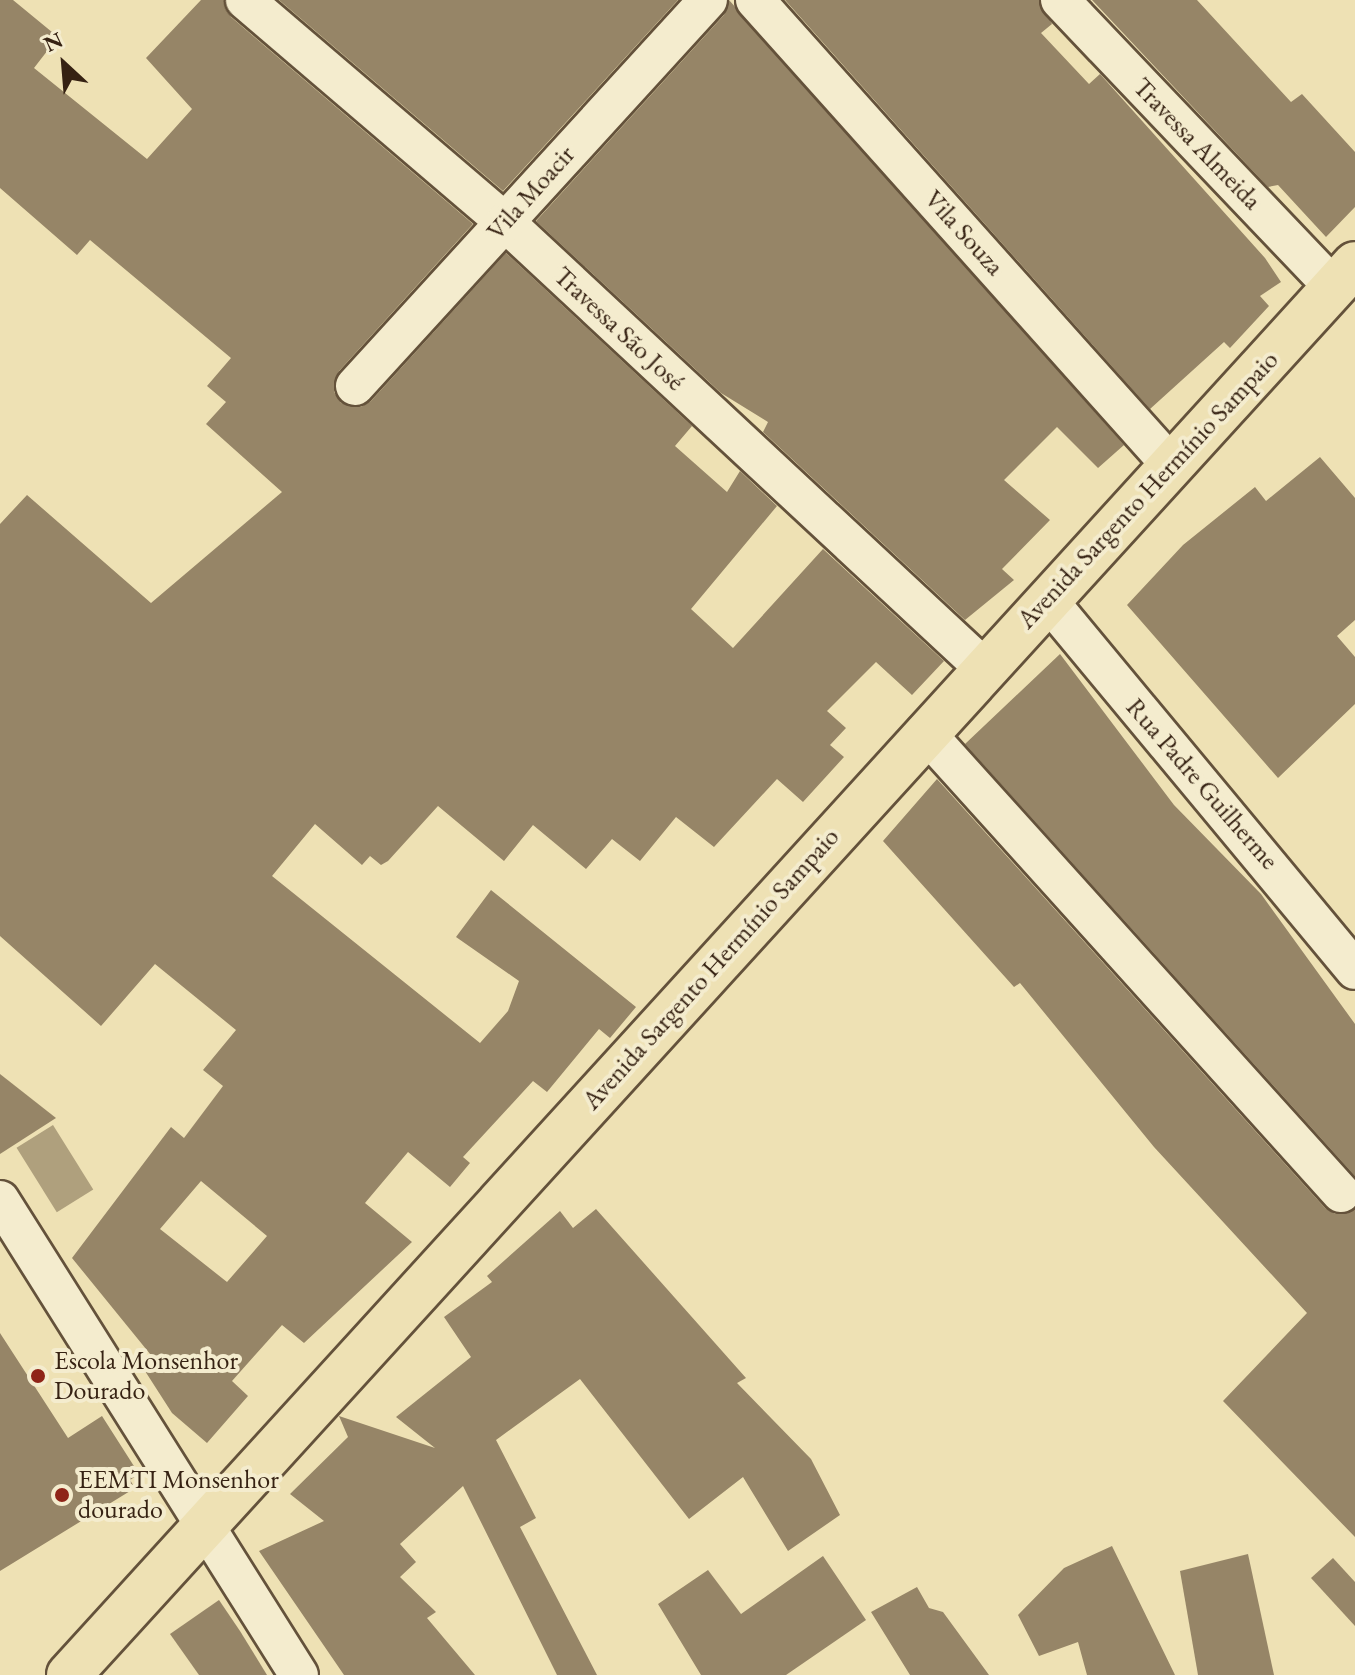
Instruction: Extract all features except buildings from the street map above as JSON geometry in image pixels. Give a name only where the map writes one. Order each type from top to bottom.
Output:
[{"type":"main road","name":"Avenida Sargento Hermínio Sampaio","points":[[69,1675],[925,732],[1344,276]]},
{"type":"street","name":"Travessa São José","points":[[245,0],[505,222],[984,668]]},
{"type":"street","name":"Vila Moacir","points":[[355,386],[708,0]]},
{"type":"street","name":"Vila Souza","points":[[755,0],[1172,466]]},
{"type":"street","name":"Travessa Almeida","points":[[1060,0],[1344,276]]},
{"type":"street","name":"Rua Padre Guilherme","points":[[1047,599],[1355,970]]},
{"type":"street","points":[[925,732],[1341,1193]]},
{"type":"street","points":[[0,1200],[208,1524],[299,1675]]},
{"type":"shaded area","points":[[53,1125],[93,1189],[57,1212],[17,1148]]},
{"type":"place","name":"Escola Monsenhor Dourado","points":[[38,1376]]},
{"type":"place","name":"EEMTI Monsenhor dourado","points":[[62,1495]]}]
